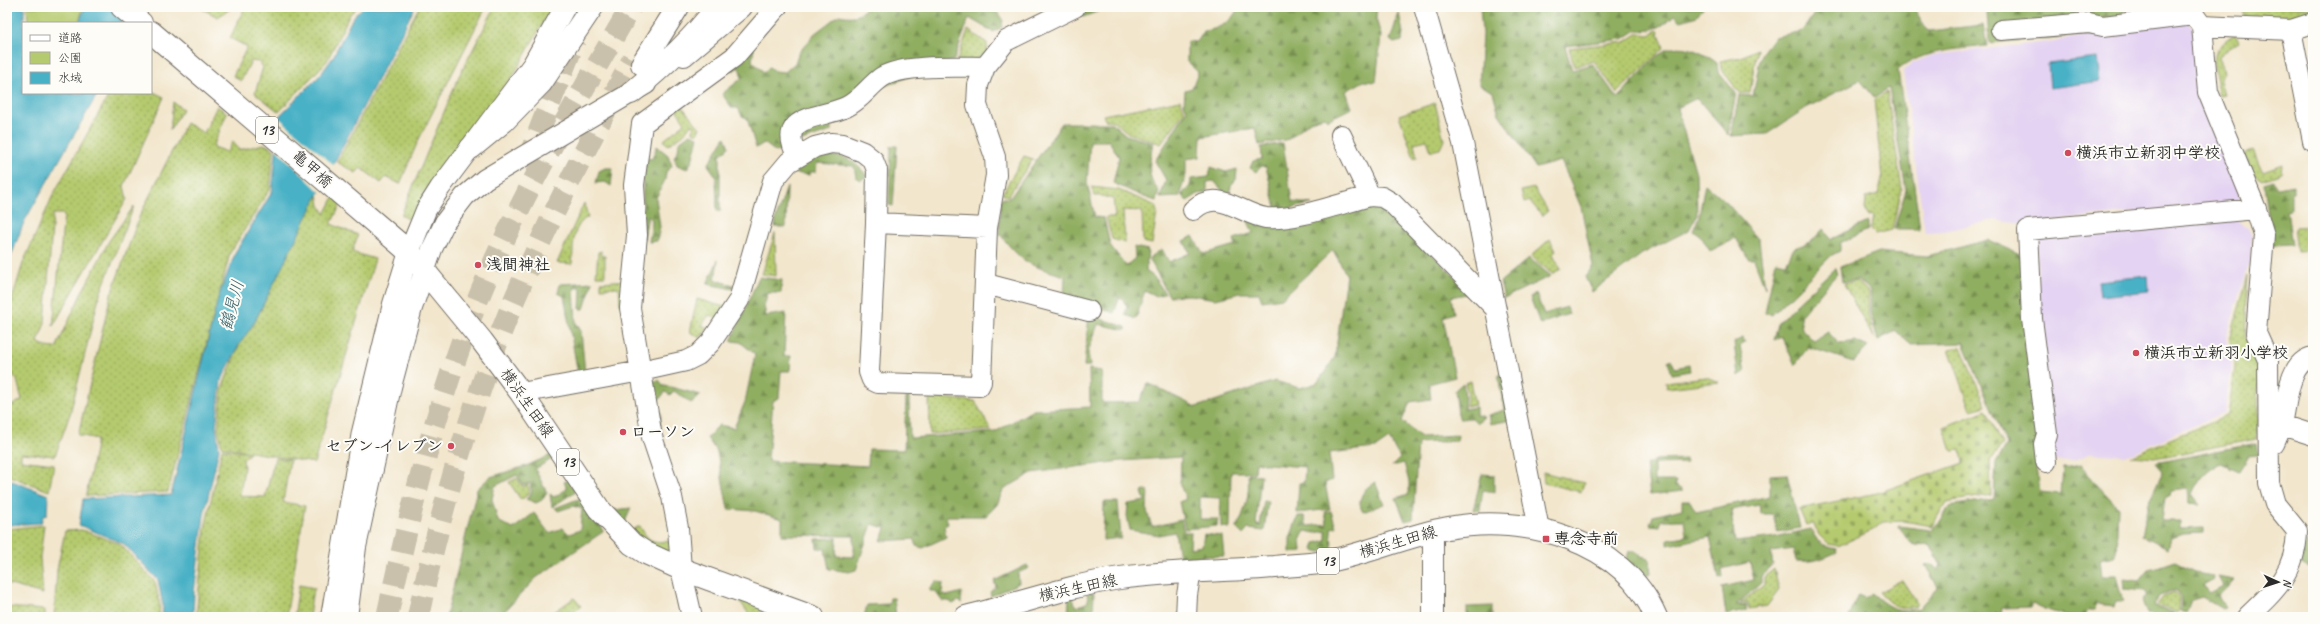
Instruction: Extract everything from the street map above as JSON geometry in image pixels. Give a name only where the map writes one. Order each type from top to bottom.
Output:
[{"type":"main road","points":[[122,7],[140,22]]},
{"type":"main road","points":[[471,148],[504,121],[541,83],[592,7]]},
{"type":"main road","points":[[660,7],[637,61],[678,7]]},
{"type":"main road","points":[[631,94],[665,65],[698,32],[717,7]]},
{"type":"main road","name":"亀甲橋","points":[[152,33],[381,230]]},
{"type":"main road","name":"横浜生田線","points":[[381,230],[408,252],[424,269],[520,393],[599,509],[620,534],[646,553],[681,569],[813,617]]},
{"type":"main road","name":"横浜生田線","points":[[966,617],[1062,589],[1120,578],[1192,571],[1318,563],[1432,531],[1472,525],[1521,526],[1539,529],[1575,540],[1609,559],[1638,586],[1656,617]]},
{"type":"street","points":[[331,617],[362,432],[393,304],[408,252],[426,210],[440,188],[533,64],[565,7]]},
{"type":"street","points":[[347,617],[356,547],[363,523],[392,386],[424,269],[445,222],[465,196],[480,183],[503,167],[631,94],[671,68],[742,7]]},
{"type":"street","points":[[692,617],[681,569],[678,528],[672,497],[652,437],[630,308],[637,235],[634,185],[642,124],[734,57],[777,7]]},
{"type":"street","points":[[520,393],[641,371],[686,361],[698,356],[711,342],[739,300],[767,194],[773,181],[789,162],[815,147],[831,144],[843,144],[863,152],[873,160],[877,170],[869,372],[872,380],[878,383],[979,386],[981,382],[986,284],[987,228],[996,175],[995,157],[977,105],[978,85],[985,67],[1006,42],[1075,7]]},
{"type":"street","points":[[1424,7],[1463,143],[1539,529]]},
{"type":"street","points":[[2001,30],[2089,23],[2103,26],[2194,15],[2202,26],[2208,92],[2256,209],[2264,235],[2256,333],[2268,360],[2269,483],[2275,504],[2297,532],[2296,546],[2282,582],[2247,617]]},
{"type":"street","points":[[2202,26],[2291,30],[2313,23]]},
{"type":"street","points":[[2291,30],[2313,141]]},
{"type":"street","points":[[798,157],[791,144],[790,135],[794,128],[811,116],[845,107],[854,102],[881,78],[889,74],[928,66],[985,67]]},
{"type":"street","points":[[1341,135],[1370,196]]},
{"type":"street","points":[[1193,210],[1202,202],[1220,201],[1254,215],[1275,218],[1370,196],[1382,197],[1392,204],[1496,309]]},
{"type":"street","points":[[2046,462],[2044,444],[2047,434],[2032,319],[2028,230],[2256,209]]},
{"type":"street","points":[[876,223],[987,228]]},
{"type":"street","points":[[986,284],[1089,311]]},
{"type":"street","points":[[2269,455],[2282,425],[2287,391],[2298,367],[2308,358],[2313,357]]},
{"type":"street","points":[[2282,425],[2313,435]]},
{"type":"street","points":[[339,617],[351,501]]},
{"type":"street","points":[[356,617],[363,523]]},
{"type":"street","points":[[1432,531],[1433,617]]},
{"type":"street","points":[[1186,617],[1187,595],[1192,571]]},
{"type":"shaded area","name":"横浜市立新羽中学校","points":[[2186,21],[2193,28],[2240,196],[2236,201],[2023,224],[1994,220],[1945,231],[1925,232],[1903,71],[1913,63],[1933,55],[2039,43]]},
{"type":"shaded area","name":"横浜市立新羽小学校","points":[[2237,220],[2248,228],[2252,237],[2250,261],[2226,339],[2232,367],[2224,412],[2125,456],[2092,453],[2074,460],[2052,461],[2038,314],[2037,243],[2041,238]]},
{"type":"green space","points":[[27,7],[83,7],[79,22],[28,22]]},
{"type":"green space","points":[[198,7],[233,7],[218,17]]},
{"type":"green space","points":[[245,7],[358,7],[350,14],[327,61],[279,112],[255,93],[263,67],[259,62],[251,61],[241,81],[233,76],[247,47],[230,38]]},
{"type":"green space","points":[[419,7],[486,7],[418,141],[400,184],[386,177],[381,183],[361,168],[356,173],[337,162]]},
{"type":"green space","points":[[495,7],[552,7],[504,92],[428,199],[408,219],[401,215],[459,76]]},
{"type":"green space","points":[[866,7],[989,7],[990,11],[998,13],[1003,19],[1002,27],[993,32],[969,18],[954,60],[823,109],[786,146],[776,152],[764,143],[756,148],[747,118],[742,116],[738,108],[732,108],[722,94],[742,78],[739,67],[733,71],[729,66],[750,46],[754,49],[752,61],[764,72],[769,67],[775,71],[785,72],[795,63],[798,54],[814,34],[839,15],[858,15],[864,11]]},
{"type":"green space","points":[[1092,7],[1110,7],[1083,17],[1079,14]]},
{"type":"green space","points":[[1238,7],[1377,7],[1376,19],[1381,35],[1376,82],[1364,81],[1346,91],[1352,108],[1327,120],[1324,117],[1310,121],[1289,139],[1259,145],[1255,128],[1201,137],[1200,157],[1186,159],[1186,175],[1179,197],[1160,198],[1166,180],[1155,161],[1187,110],[1184,104],[1185,90],[1192,88],[1198,72],[1187,62],[1187,41],[1197,42],[1204,31],[1214,29],[1224,24],[1233,17]]},
{"type":"green space","points":[[1480,7],[1704,7],[1697,16],[1681,21],[1674,15],[1666,23],[1657,28],[1647,31],[1635,31],[1623,39],[1565,46],[1572,70],[1593,64],[1617,98],[1661,53],[1666,50],[1679,47],[1700,52],[1717,63],[1718,72],[1736,93],[1728,135],[1697,98],[1677,108],[1696,173],[1697,215],[1689,230],[1642,254],[1592,292],[1585,277],[1593,266],[1581,207],[1561,161],[1536,168],[1499,114],[1493,92],[1479,85],[1482,34]]},
{"type":"green space","points":[[1819,7],[1913,7],[1928,31],[1983,25],[1987,46],[1929,54],[1908,63],[1898,70],[1920,229],[1894,229],[1906,190],[1889,88],[1874,97],[1860,80],[1806,108],[1767,134],[1731,136],[1739,95],[1753,96],[1761,54],[1774,37],[1802,31]]},
{"type":"green space","points":[[1980,7],[2115,7],[2124,10],[2124,14],[2095,34],[1989,43],[1987,13]]},
{"type":"green space","points":[[2246,7],[2310,7],[2311,10],[2298,19],[2290,21],[2246,23],[2243,9]]},
{"type":"green space","points":[[1399,13],[1403,33],[1402,41],[1394,43],[1390,40]]},
{"type":"green space","points":[[968,30],[987,43],[987,53],[974,60],[957,61]]},
{"type":"green space","points":[[1658,30],[1664,48],[1617,93],[1594,61],[1574,67],[1569,48],[1625,42],[1637,34],[1649,35]]},
{"type":"green space","points":[[2235,34],[2239,42],[2225,51],[2220,57],[2223,73],[2219,77],[2224,94],[2219,95],[2215,76],[2214,60],[2220,46]]},
{"type":"green space","points":[[1757,49],[1750,93],[1740,93],[1721,69],[1720,61],[1741,57]]},
{"type":"green space","points":[[152,91],[164,97],[124,186],[127,199],[53,326],[64,214],[53,214],[45,323],[38,342],[46,347],[56,348],[82,292],[109,241],[134,206],[99,297],[70,414],[55,456],[21,453],[21,460],[54,464],[49,491],[7,475],[7,408],[22,400],[17,380],[7,368],[7,316],[23,263],[53,195],[109,94],[152,94]]},
{"type":"green space","points":[[1887,92],[1902,189],[1892,230],[1876,234],[1871,229],[1873,215],[1868,216],[1865,209],[1866,198],[1878,195],[1882,179],[1874,99]]},
{"type":"green space","points":[[1180,100],[1185,111],[1161,144],[1128,133],[1114,121],[1105,120],[1103,115]]},
{"type":"green space","points":[[173,102],[183,109],[170,130]]},
{"type":"green space","points":[[1435,103],[1444,140],[1440,149],[1431,151],[1427,140],[1414,143],[1417,157],[1414,158],[1399,115]]},
{"type":"green space","points":[[681,105],[700,128],[697,134],[693,132],[694,126],[691,124],[684,134],[668,145],[664,140],[685,123],[676,109]]},
{"type":"green space","points":[[217,106],[227,113],[213,147],[227,152],[233,141],[239,150],[264,144],[274,149],[270,189],[230,253],[168,492],[86,496],[97,439],[78,435],[111,294],[140,215],[186,123],[204,133]]},
{"type":"green space","points":[[831,117],[831,131],[796,143],[799,129]]},
{"type":"green space","points":[[1062,123],[1112,123],[1126,135],[1153,143],[1150,174],[1159,191],[1156,201],[1113,183],[1119,157],[1109,141],[1090,141],[1087,183],[1095,217],[1104,218],[1110,245],[1126,266],[1135,258],[1134,247],[1148,250],[1146,271],[1154,277],[1165,293],[1156,297],[1145,290],[1136,319],[1125,315],[1127,306],[1120,297],[1114,313],[1064,295],[1065,276],[1042,269],[1027,262],[1014,251],[999,233],[1001,198],[1010,198]]},
{"type":"green space","points":[[690,134],[698,137],[692,161],[687,169],[677,165],[674,157],[678,151],[679,142]]},
{"type":"green space","points":[[725,137],[729,147],[720,155],[720,211],[717,211],[716,176],[708,165]]},
{"type":"green space","points":[[1283,143],[1292,202],[1312,204],[1264,213],[1276,208],[1266,167],[1262,166],[1256,172],[1250,168],[1253,161],[1262,159],[1261,147]]},
{"type":"green space","points":[[657,146],[668,155],[672,166],[666,172],[665,180],[656,198],[660,227],[657,241],[649,242],[652,220],[648,215],[643,244],[643,157],[652,159]]},
{"type":"green space","points":[[891,146],[897,146],[893,206],[889,205]]},
{"type":"green space","points":[[2253,151],[2263,172],[2282,165],[2281,173],[2262,180],[2253,174],[2245,154]]},
{"type":"green space","points":[[821,156],[836,156],[852,161],[867,176],[861,180],[856,177],[854,166],[817,163],[816,172],[810,172],[810,175],[794,173],[806,163]]},
{"type":"green space","points":[[1024,156],[1033,159],[1008,196],[1002,194]]},
{"type":"green space","points":[[1211,167],[1226,172],[1237,169],[1236,180],[1231,185],[1230,194],[1223,196],[1222,190],[1214,181],[1207,182],[1207,193],[1198,194],[1187,201],[1181,195],[1190,186],[1191,179],[1209,177]]},
{"type":"green space","points":[[605,168],[613,168],[611,186],[605,182],[596,183],[599,171]]},
{"type":"green space","points":[[2272,180],[2278,188],[2294,185],[2294,192],[2291,193],[2291,210],[2287,211],[2292,245],[2272,246],[2264,183]]},
{"type":"green space","points":[[1705,184],[1726,202],[1759,240],[1765,288],[1754,259],[1748,259],[1736,238],[1710,251],[1702,238],[1693,231],[1699,216]]},
{"type":"green space","points":[[787,187],[786,227],[775,227],[776,218]]},
{"type":"green space","points":[[1092,187],[1119,190],[1156,206],[1157,213],[1152,244],[1143,242],[1142,211],[1123,210],[1125,243],[1112,239],[1106,217],[1115,217],[1113,199],[1102,196],[1094,196]]},
{"type":"green space","points":[[1534,188],[1548,211],[1542,216],[1530,201],[1524,203],[1521,191]]},
{"type":"green space","points":[[318,194],[320,205],[325,214],[335,195],[343,200],[331,224],[358,235],[352,252],[375,259],[314,463],[222,447],[218,429],[222,389],[239,345],[254,323]]},
{"type":"green space","points":[[1380,202],[1471,293],[1451,297],[1454,313],[1443,317],[1455,377],[1429,384],[1431,399],[1410,402],[1402,421],[1421,437],[1458,435],[1457,441],[1418,443],[1413,519],[1405,521],[1396,498],[1409,494],[1409,482],[1404,463],[1392,466],[1400,458],[1389,439],[1376,448],[1329,453],[1332,480],[1325,483],[1330,509],[1297,513],[1299,483],[1304,482],[1305,467],[1256,463],[1255,472],[1231,472],[1230,528],[1221,527],[1220,498],[1200,497],[1200,519],[1218,519],[1217,526],[1185,529],[1179,502],[1186,499],[1180,485],[1181,457],[1121,461],[1032,473],[1003,490],[997,505],[986,516],[946,516],[948,524],[944,526],[946,537],[923,548],[916,546],[915,539],[881,541],[885,528],[872,524],[856,570],[849,572],[829,569],[825,549],[817,548],[816,539],[837,538],[836,556],[854,557],[854,536],[782,535],[782,519],[755,511],[728,509],[717,452],[707,438],[719,425],[734,428],[745,402],[755,354],[740,342],[731,341],[759,277],[782,280],[781,293],[768,293],[764,306],[766,316],[786,313],[784,356],[791,356],[790,371],[781,371],[779,398],[773,401],[768,461],[868,466],[869,449],[904,450],[906,398],[909,397],[910,438],[995,432],[1033,410],[1090,407],[1089,369],[1102,371],[1102,403],[1139,402],[1148,383],[1196,407],[1275,381],[1300,388],[1317,383],[1335,357],[1346,274],[1333,250],[1282,298],[1262,301],[1259,293],[1240,293],[1216,299],[1189,295],[1169,296],[1149,258],[1162,249],[1169,262],[1190,253],[1184,241],[1193,236],[1203,254],[1235,245],[1234,239],[1253,233],[1247,219]]},
{"type":"green space","points":[[584,203],[588,217],[576,231],[573,244],[572,264],[557,263]]},
{"type":"green space","points":[[1868,222],[1868,230],[1840,243],[1840,251],[1832,255],[1772,315],[1765,312],[1776,261],[1786,263],[1794,248],[1811,242],[1823,229],[1831,239]]},
{"type":"green space","points":[[2312,227],[2313,250],[2297,251],[2294,228]]},
{"type":"green space","points":[[775,233],[776,276],[762,274]]},
{"type":"green space","points":[[1550,239],[1556,251],[1553,254],[1561,269],[1552,274],[1531,256]]},
{"type":"green space","points":[[1988,240],[2020,254],[2040,439],[2037,466],[2040,492],[2061,494],[2063,467],[2082,464],[2087,474],[2118,507],[2116,556],[2100,559],[2102,576],[2117,576],[2124,601],[2116,601],[2114,606],[2096,604],[2095,610],[2088,610],[2085,617],[2058,613],[2032,603],[2030,607],[2002,608],[2001,617],[1849,617],[1858,595],[1865,598],[1872,593],[1893,608],[1904,610],[1918,609],[1938,587],[1925,565],[1932,564],[1938,570],[1941,565],[1929,545],[1923,546],[1910,542],[1899,526],[1931,530],[1943,518],[1949,506],[1994,499],[1996,462],[2007,445],[1963,343],[1911,345],[1896,331],[1878,340],[1870,312],[1871,290],[1857,280],[1842,282],[1840,267],[1879,252],[1927,256]]},
{"type":"green space","points":[[601,251],[602,256],[605,256],[605,276],[596,276],[598,252]]},
{"type":"green space","points":[[1529,258],[1551,276],[1504,298],[1500,282]]},
{"type":"green space","points":[[718,260],[715,280],[734,285],[733,289],[707,284]]},
{"type":"green space","points":[[1835,268],[1837,274],[1800,316],[1802,329],[1814,341],[1828,332],[1839,344],[1855,341],[1868,347],[1853,362],[1808,347],[1795,365],[1782,337],[1774,340],[1778,324],[1794,306]]},
{"type":"green space","points":[[2248,275],[2245,337],[2259,361],[2257,439],[2155,458],[2131,456],[2228,414],[2235,367],[2230,340]]},
{"type":"green space","points":[[626,280],[625,305],[620,305],[619,287],[601,288],[601,282]]},
{"type":"green space","points":[[1856,281],[1869,292],[1868,312],[1874,339],[1844,284]]},
{"type":"green space","points":[[593,282],[584,309],[580,309],[581,288],[574,288],[576,323],[581,331],[585,373],[578,374],[564,296],[558,293],[560,284]]},
{"type":"green space","points":[[1536,294],[1544,314],[1567,307],[1569,314],[1540,324],[1530,297]]},
{"type":"green space","points":[[697,299],[725,307],[716,318],[709,315],[702,325],[708,328],[700,338],[690,332]]},
{"type":"green space","points":[[1089,315],[1126,327],[1126,330],[1098,324],[1088,352],[1090,366],[1084,366]]},
{"type":"green space","points":[[1743,338],[1745,343],[1740,346],[1745,372],[1738,376],[1734,342]]},
{"type":"green space","points":[[1961,347],[1986,406],[1971,410],[1949,349]]},
{"type":"green space","points":[[1671,359],[1675,368],[1689,365],[1690,371],[1672,374],[1668,361]]},
{"type":"green space","points":[[1503,374],[1512,420],[1490,424],[1488,415],[1504,410],[1498,375]]},
{"type":"green space","points":[[1706,377],[1719,382],[1667,388],[1666,382]]},
{"type":"green space","points":[[659,380],[663,385],[701,395],[691,403],[674,391],[670,395],[665,392],[655,405],[661,413],[659,449],[648,383]]},
{"type":"green space","points":[[1470,381],[1475,405],[1466,406],[1468,394],[1465,383]]},
{"type":"green space","points":[[1463,383],[1465,395],[1464,409],[1476,407],[1476,415],[1484,417],[1477,423],[1472,418],[1460,419],[1458,415],[1455,390]]},
{"type":"green space","points":[[929,397],[975,401],[991,430],[930,434]]},
{"type":"green space","points":[[1986,410],[2003,444],[1990,460],[1991,495],[1946,502],[1932,526],[1904,521],[1883,522],[1873,530],[1838,546],[1828,544],[1818,534],[1813,523],[1806,525],[1799,509],[1877,493],[1963,463],[1961,450],[1952,451],[1944,427]]},
{"type":"green space","points":[[2257,443],[2259,455],[2248,456],[2239,471],[2221,463],[2211,468],[2203,476],[2192,494],[2200,504],[2189,503],[2188,489],[2170,491],[2169,496],[2165,498],[2162,521],[2180,521],[2180,529],[2204,528],[2204,533],[2184,534],[2171,538],[2168,548],[2142,536],[2148,503],[2163,471],[2156,463]]},
{"type":"green space","points":[[222,449],[250,453],[243,460],[244,467],[240,496],[265,497],[275,458],[290,460],[283,502],[305,506],[286,617],[196,617],[205,528]]},
{"type":"green space","points":[[551,455],[552,459],[535,469],[547,493],[542,500],[536,503],[526,499],[532,493],[530,483],[523,485],[517,475],[495,486],[492,499],[498,521],[513,529],[534,513],[549,533],[563,528],[569,534],[580,530],[582,509],[573,506],[558,511],[555,508],[581,498],[604,531],[536,578],[504,612],[489,617],[446,617],[477,489],[490,477],[526,466]]},
{"type":"green space","points":[[1686,459],[1687,463],[1654,464],[1654,481],[1676,481],[1675,485],[1683,491],[1650,495],[1646,465],[1655,460]]},
{"type":"green space","points":[[1543,472],[1584,483],[1581,492],[1544,483]]},
{"type":"green space","points":[[1248,474],[1261,475],[1256,524],[1260,525],[1264,501],[1268,501],[1264,531],[1248,529],[1243,535],[1236,528],[1246,502]]},
{"type":"green space","points":[[1482,474],[1494,475],[1494,492],[1483,490],[1480,511],[1473,510]]},
{"type":"green space","points":[[1787,474],[1800,528],[1777,532],[1773,514],[1761,514],[1759,505],[1731,510],[1735,542],[1775,537],[1811,529],[1820,543],[1827,547],[1836,549],[1837,552],[1817,560],[1796,561],[1793,549],[1771,552],[1773,565],[1761,576],[1761,583],[1736,605],[1747,604],[1746,611],[1726,615],[1722,587],[1754,580],[1750,562],[1722,569],[1723,577],[1719,578],[1710,537],[1668,545],[1668,539],[1686,536],[1684,520],[1661,520],[1660,526],[1650,525],[1653,516],[1682,509],[1682,501],[1690,501],[1696,512],[1770,496],[1770,475]]},
{"type":"green space","points":[[517,478],[523,487],[528,484],[530,493],[521,500],[509,482]]},
{"type":"green space","points":[[568,480],[576,491],[552,507],[550,494],[554,497],[567,489],[564,482]]},
{"type":"green space","points":[[1375,482],[1384,504],[1363,512],[1360,499],[1364,491]]},
{"type":"green space","points":[[1148,490],[1147,511],[1152,527],[1181,520],[1184,532],[1191,532],[1190,548],[1202,546],[1204,534],[1222,536],[1224,556],[1179,557],[1175,532],[1159,535],[1130,530],[1127,516],[1128,504],[1145,501],[1142,492]]},
{"type":"green space","points":[[1104,502],[1118,502],[1121,538],[1103,540]]},
{"type":"green space","points":[[631,508],[624,524],[614,510]]},
{"type":"green space","points":[[1331,511],[1336,527],[1331,528],[1332,548],[1321,552],[1313,550],[1315,543],[1326,540],[1326,531],[1315,533],[1305,531],[1301,538],[1302,551],[1290,552],[1290,538],[1298,516],[1304,516],[1307,526],[1327,524],[1325,512]]},
{"type":"green space","points":[[44,525],[40,558],[43,594],[7,584],[7,529]]},
{"type":"green space","points":[[640,526],[647,536],[653,541],[673,541],[674,554],[655,548],[632,530]]},
{"type":"green space","points":[[2313,527],[2313,570],[2299,563]]},
{"type":"green space","points":[[82,530],[120,544],[155,582],[160,605],[159,617],[54,617],[57,570],[65,531]]},
{"type":"green space","points":[[1634,551],[1641,556],[1649,558],[1651,573],[1639,574],[1625,561],[1629,552]]},
{"type":"green space","points":[[2176,561],[2201,574],[2213,576],[2214,579],[2203,585],[2210,593],[2223,586],[2218,577],[2235,580],[2218,596],[2225,608],[2222,609],[2202,597],[2192,600],[2187,613],[2180,611],[2181,598],[2176,590],[2159,595],[2154,605],[2174,615],[2173,617],[2158,617],[2147,613],[2142,601],[2147,596],[2144,591],[2125,589],[2124,579],[2139,581],[2149,569]]},
{"type":"green space","points":[[1027,565],[1029,568],[1018,573],[1019,583],[991,596],[990,592],[996,587],[994,581]]},
{"type":"green space","points":[[1774,569],[1779,590],[1767,606],[1749,609],[1748,602],[1740,603],[1764,585],[1764,577]]},
{"type":"green space","points":[[1902,580],[1917,603],[1915,607],[1899,607],[1894,605],[1879,592]]},
{"type":"green space","points":[[936,581],[943,583],[942,593],[947,596],[962,592],[961,604],[958,601],[953,604],[949,601],[942,601],[935,591],[930,591],[930,587],[934,585]]},
{"type":"green space","points":[[299,585],[315,588],[312,595],[309,617],[294,617]]},
{"type":"green space","points":[[1087,592],[1094,593],[1093,614],[1075,614],[1074,617],[1068,617],[1069,596],[1072,596],[1076,607],[1088,602]]},
{"type":"green space","points":[[2175,592],[2179,598],[2178,612],[2174,613],[2157,604],[2163,596]]},
{"type":"green space","points":[[737,597],[794,617],[751,617]]},
{"type":"green space","points":[[574,598],[581,606],[569,617],[554,617],[557,615],[554,612]]},
{"type":"green space","points":[[890,598],[894,598],[896,617],[864,617],[867,605],[889,604]]},
{"type":"green space","points":[[1492,606],[1492,617],[1467,617],[1467,607]]},
{"type":"green space","points":[[7,607],[45,610],[45,617],[7,617]]},
{"type":"water","points":[[7,7],[24,7],[24,22],[22,22],[22,94],[97,94],[24,222],[7,267]]},
{"type":"water","points":[[85,7],[148,7],[139,22],[79,22]]},
{"type":"water","name":"鶴見川","points":[[363,7],[415,7],[334,163],[254,323],[239,345],[221,381],[216,426],[219,449],[204,515],[194,592],[193,617],[162,617],[163,606],[158,580],[124,544],[79,525],[83,499],[171,495],[218,298],[236,251],[272,192],[280,115],[321,74],[333,57],[353,17]]},
{"type":"water","points":[[2097,58],[2100,81],[2050,88],[2048,64]]},
{"type":"water","points":[[2148,276],[2149,291],[2100,296],[2098,281]]},
{"type":"water","points":[[7,479],[48,495],[47,515],[43,516],[41,523],[7,525]]},
{"type":"pier","points":[[278,117],[335,166],[321,193],[274,147]]},
{"type":"tunnel","points":[[387,617],[431,438],[444,394],[475,306],[508,231],[541,166],[631,7]]},
{"type":"tunnel","points":[[526,164],[575,40]]},
{"type":"tunnel","points":[[418,617],[436,538],[458,459],[497,343],[512,305],[555,212],[585,150],[633,59]]},
{"type":"place","name":"横浜市立新羽中学校","points":[[2068,153]]},
{"type":"place","name":"浅間神社","points":[[478,265]]},
{"type":"place","name":"横浜市立新羽小学校","points":[[2136,353]]},
{"type":"place","name":"ローソン","points":[[623,432]]},
{"type":"place","name":"セブン-イレブン","points":[[451,446]]},
{"type":"place","name":"専念寺前","points":[[1546,539]]}]
